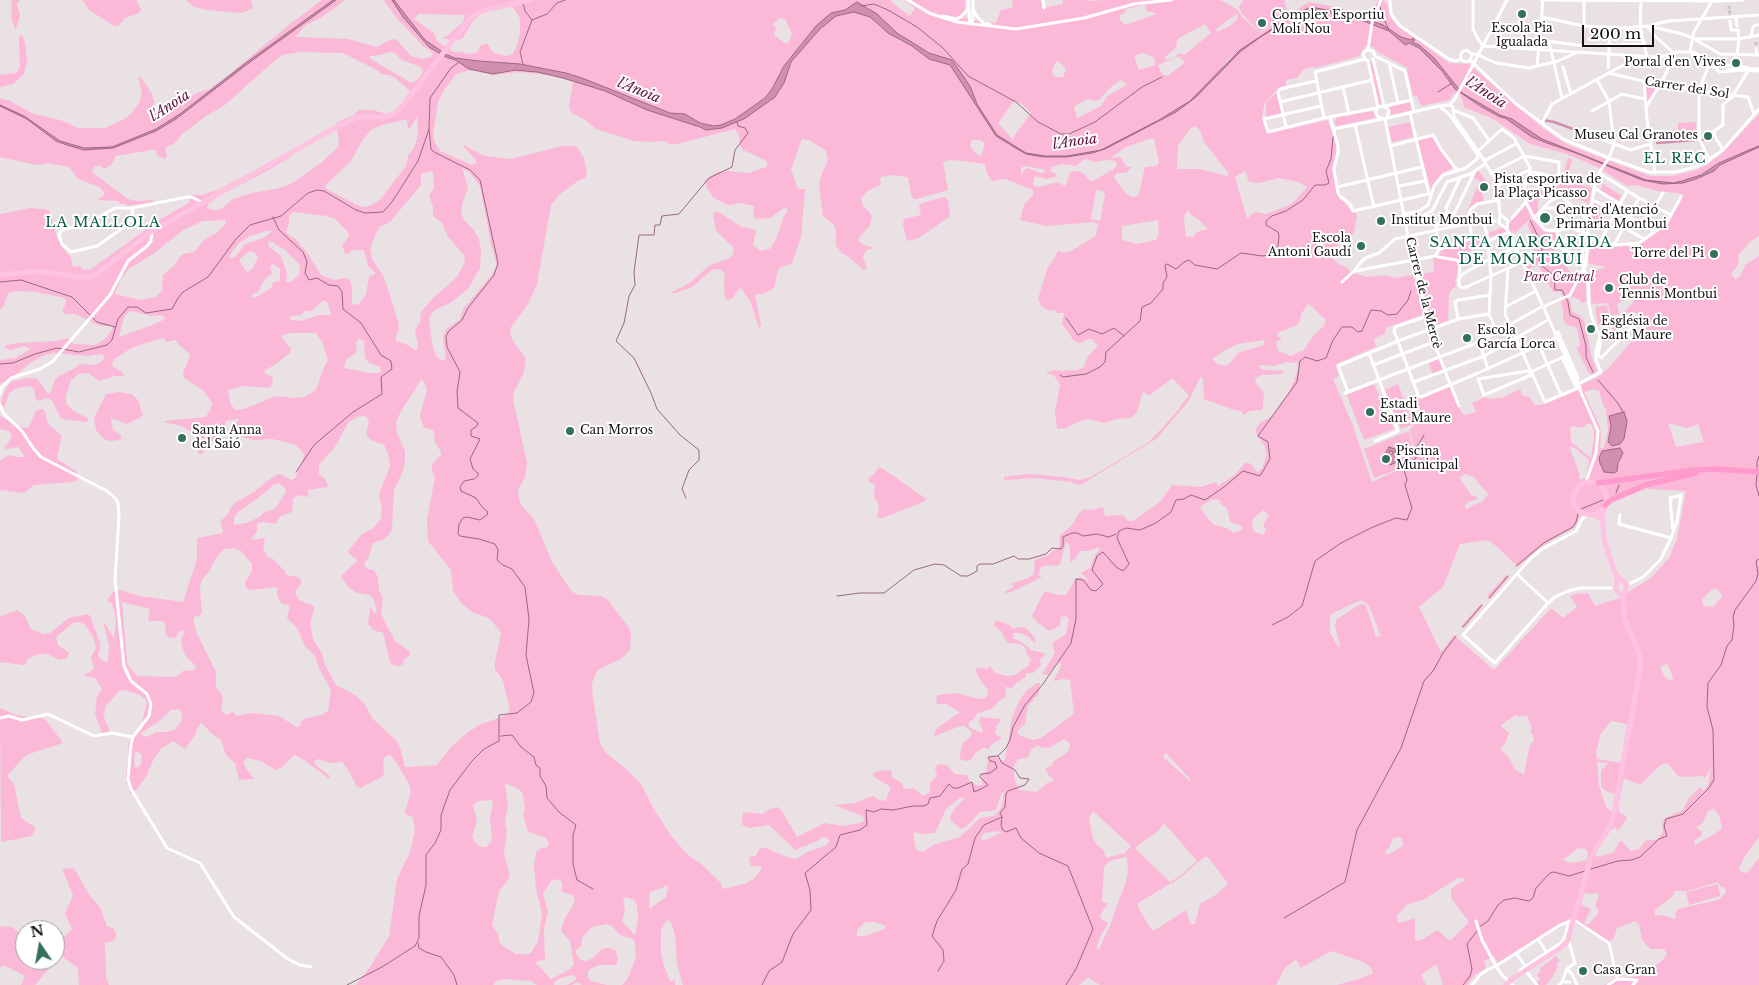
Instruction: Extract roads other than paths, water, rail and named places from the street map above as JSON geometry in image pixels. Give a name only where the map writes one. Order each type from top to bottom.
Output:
[{"type":"highway","points":[[1596,483],[1694,470],[1716,469],[1759,472]]},
{"type":"highway","points":[[1604,508],[1611,500],[1659,481],[1699,473],[1731,471]]},
{"type":"main road","points":[[0,275],[39,271],[80,277],[94,276],[152,231],[196,202],[351,119],[384,117],[393,114],[404,104],[464,24],[473,15],[482,11],[525,1]]},
{"type":"main road","points":[[1509,984],[1524,970],[1559,950],[1568,939],[1590,860],[1613,818],[1641,667],[1640,656],[1624,618],[1623,594],[1604,540],[1602,520],[1604,508],[1606,493],[1596,483],[1586,482],[1578,487],[1574,494],[1575,506],[1582,516],[1590,515],[1604,508]]},
{"type":"main road","points":[[1590,515],[1602,520]]},
{"type":"main road","points":[[1620,585],[1623,594]]},
{"type":"street","points":[[908,0],[929,13],[957,22],[1016,29],[1091,17],[1134,4],[1168,0]]},
{"type":"street","points":[[968,0],[971,9],[978,18],[987,24],[1028,28]]},
{"type":"street","points":[[970,24],[973,0]]},
{"type":"street","points":[[1043,0],[1044,8]]},
{"type":"street","points":[[1381,0],[1372,23],[1368,50],[1364,54],[1378,108],[1377,116],[1384,118]]},
{"type":"street","points":[[1390,0],[1391,14],[1400,26],[1453,61],[1461,59],[1465,62],[1470,60]]},
{"type":"street","points":[[1473,0],[1473,29],[1482,48]]},
{"type":"street","points":[[1449,109],[1507,0]]},
{"type":"street","points":[[1538,66],[1542,0],[1712,0],[1729,3],[1741,0]]},
{"type":"street","points":[[1584,0],[1584,26]]},
{"type":"street","points":[[1641,0],[1640,27],[1647,56]]},
{"type":"street","points":[[1690,51],[1694,32],[1712,0]]},
{"type":"street","points":[[929,13],[956,19],[971,9]]},
{"type":"street","points":[[1542,17],[1584,26],[1610,28],[1640,27],[1663,22],[1701,18],[1759,15]]},
{"type":"street","points":[[1736,17],[1739,39],[1736,64]]},
{"type":"street","points":[[1730,18],[1731,30],[1738,29]]},
{"type":"street","points":[[1751,36],[1753,27],[1757,25]]},
{"type":"street","points":[[1647,26],[1694,39],[1720,54],[1758,54],[1756,48]]},
{"type":"street","points":[[1647,26],[1674,53]]},
{"type":"street","points":[[1608,68],[1610,28]]},
{"type":"street","points":[[1694,39],[1739,39],[1757,35]]},
{"type":"street","points":[[1540,40],[1584,46],[1645,44]]},
{"type":"street","points":[[1549,42],[1562,98]]},
{"type":"street","points":[[1482,48],[1660,57],[1690,51],[1719,65],[1736,64],[1748,69]]},
{"type":"street","points":[[1368,50],[1373,51],[1384,106],[1389,111],[1384,118]]},
{"type":"street","points":[[1461,59],[1460,54],[1463,51],[1468,51],[1471,54],[1476,54],[1504,65],[1529,68],[1576,52]]},
{"type":"street","points":[[1690,51],[1720,72],[1748,69],[1759,70]]},
{"type":"street","points":[[1646,107],[1660,85],[1674,53]]},
{"type":"street","points":[[1470,60],[1471,54]]},
{"type":"street","points":[[1542,123],[1552,104],[1640,56]]},
{"type":"street","points":[[1324,118],[1314,75],[1316,70],[1374,57],[1404,70],[1411,100],[1416,140],[1429,195],[1428,205],[1419,211],[1404,214]]},
{"type":"street","points":[[1470,60],[1516,104],[1562,138],[1608,159],[1655,173],[1683,171],[1698,166],[1722,150],[1759,109]]},
{"type":"street","points":[[1389,63],[1398,103]]},
{"type":"street","points":[[1670,65],[1682,66]]},
{"type":"street","points":[[1708,65],[1699,90],[1700,139],[1708,159]]},
{"type":"street","points":[[1563,67],[1571,94]]},
{"type":"street","points":[[1722,150],[1714,133],[1723,125],[1723,106],[1733,95],[1748,69]]},
{"type":"street","name":"Carrer del Sol","points":[[1609,73],[1660,85],[1748,97],[1754,114]]},
{"type":"street","points":[[1280,102],[1372,80]]},
{"type":"street","points":[[1489,314],[1458,319],[1338,366],[1346,392],[1479,342],[1543,306],[1569,296],[1586,264],[1589,221],[1594,188],[1600,171],[1614,145],[1609,101],[1597,80]]},
{"type":"street","points":[[1286,126],[1278,93],[1280,90],[1316,81]]},
{"type":"street","points":[[1644,82],[1655,173]]},
{"type":"street","points":[[1343,87],[1349,114]]},
{"type":"street","points":[[1592,111],[1622,94],[1645,99]]},
{"type":"street","points":[[1321,106],[1264,119],[1268,132],[1286,126],[1411,100]]},
{"type":"street","points":[[1334,129],[1439,106],[1473,118],[1489,140]]},
{"type":"street","points":[[1449,109],[1491,173],[1497,186],[1503,222],[1579,384],[1598,431],[1597,447],[1586,482]]},
{"type":"street","points":[[1330,117],[1338,152],[1334,170],[1337,187],[1340,196],[1350,204],[1354,211],[1429,195]]},
{"type":"street","name":"Carrer de la Mercè","points":[[1384,118],[1413,260],[1430,330],[1459,406]]},
{"type":"street","points":[[1355,125],[1374,206]]},
{"type":"street","points":[[1429,195],[1443,175],[1471,164],[1478,158],[1489,140],[1502,129],[1514,138],[1530,171],[1524,187],[1526,202],[1534,218],[1548,232],[1573,226]]},
{"type":"street","points":[[1586,133],[1630,150],[1650,144]]},
{"type":"street","points":[[1390,146],[1433,135],[1441,149],[1458,170]]},
{"type":"street","points":[[1479,155],[1486,160],[1517,143]]},
{"type":"street","points":[[1491,173],[1524,156],[1559,162],[1559,173],[1556,177],[1527,171],[1497,186]]},
{"type":"street","points":[[1405,220],[1432,212],[1447,182],[1460,178],[1485,164]]},
{"type":"street","points":[[1337,187],[1422,167]]},
{"type":"street","points":[[1447,212],[1454,214],[1474,171]]},
{"type":"street","points":[[1600,171],[1627,191],[1671,215]]},
{"type":"street","points":[[1436,255],[1439,249],[1436,230],[1438,223],[1447,212],[1446,208],[1460,178]]},
{"type":"street","points":[[1399,186],[1425,181]]},
{"type":"street","points":[[1594,188],[1620,204]]},
{"type":"street","points":[[1600,242],[1613,211],[1620,204],[1627,191]]},
{"type":"street","points":[[1655,206],[1663,193]]},
{"type":"street","points":[[132,208],[133,215],[130,222],[97,246],[71,252],[62,244],[59,235],[64,229],[86,225],[115,208],[132,208],[187,197],[196,202]]},
{"type":"street","points":[[1534,218],[1549,202],[1562,197],[1589,221]]},
{"type":"street","points":[[1588,239],[1614,245],[1639,243],[1666,224],[1681,197]]},
{"type":"street","points":[[1614,245],[1639,198]]},
{"type":"street","points":[[1439,249],[1471,239],[1468,216],[1470,210],[1477,204],[1498,200]]},
{"type":"street","points":[[1592,200],[1613,211]]},
{"type":"street","points":[[1342,282],[1367,257],[1379,253],[1395,239],[1470,223],[1483,221],[1503,222],[1512,218],[1526,202]]},
{"type":"street","points":[[1545,208],[1554,208],[1576,230],[1588,234]]},
{"type":"street","points":[[1629,217],[1655,231]]},
{"type":"street","points":[[1483,221],[1487,234],[1491,277],[1489,314],[1497,332]]},
{"type":"street","points":[[1487,242],[1503,222]]},
{"type":"street","points":[[1623,228],[1644,239]]},
{"type":"street","points":[[0,394],[2,387],[12,378],[47,366],[56,358],[113,290],[128,261],[147,246],[152,237],[152,231]]},
{"type":"street","points":[[1557,231],[1559,246],[1582,257]]},
{"type":"street","points":[[1559,240],[1564,240],[1583,248],[1582,257],[1584,270],[1588,278],[1591,315],[1601,341],[1598,355],[1602,358],[1639,320]]},
{"type":"street","points":[[1459,277],[1488,260],[1516,247]]},
{"type":"street","points":[[1354,271],[1436,255],[1456,260],[1460,263],[1459,285],[1462,288],[1522,262]]},
{"type":"street","points":[[1508,269],[1505,314],[1545,402],[1601,372],[1596,360],[1596,351],[1600,337]]},
{"type":"street","points":[[1506,306],[1536,291]]},
{"type":"street","points":[[1458,319],[1455,302],[1490,295]]},
{"type":"street","points":[[1427,316],[1395,327],[1394,331],[1420,397],[1540,345],[1556,334]]},
{"type":"street","points":[[1414,382],[1484,356],[1548,320]]},
{"type":"street","points":[[1620,328],[1633,340]]},
{"type":"street","points":[[1556,334],[1564,357],[1579,384]]},
{"type":"street","points":[[1373,365],[1434,342]]},
{"type":"street","points":[[1479,342],[1488,368]]},
{"type":"street","points":[[1540,345],[1561,395]]},
{"type":"street","points":[[1369,353],[1398,431],[1375,441]]},
{"type":"street","points":[[1564,357],[1579,384]]},
{"type":"street","points":[[1478,380],[1531,372],[1564,357]]},
{"type":"street","points":[[1476,374],[1484,395],[1531,375],[1531,372]]},
{"type":"street","points":[[0,405],[4,414],[22,431],[41,457],[107,491],[118,502],[119,517],[115,578],[124,666],[131,681],[148,694],[151,704],[149,716],[130,745],[129,784],[135,797],[167,848],[200,863],[234,917],[288,959],[300,966],[311,967]]},
{"type":"street","points":[[1589,474],[1596,483]]},
{"type":"street","points":[[1582,516],[1576,531],[1542,549],[1531,558],[1463,636],[1494,663],[1548,603],[1561,594],[1574,589],[1620,585],[1643,577],[1654,568],[1664,554],[1671,538],[1677,521],[1681,495],[1670,498],[1673,530]]},
{"type":"street","points":[[1620,514],[1619,524],[1671,538]]},
{"type":"street","points":[[1517,574],[1548,603]]},
{"type":"street","points":[[0,718],[9,716],[22,720],[48,714],[94,736],[112,733],[134,738]]},
{"type":"street","points":[[1476,921],[1482,940],[1496,966],[1509,984]]},
{"type":"street","points":[[1524,970],[1563,941],[1572,921]]},
{"type":"street","points":[[1478,985],[1473,983],[1481,974],[1560,925],[1572,921],[1608,943],[1617,979]]},
{"type":"street","points":[[1538,939],[1546,953]]},
{"type":"street","points":[[1568,939],[1575,963],[1567,969],[1563,983],[1570,982]]},
{"type":"street","points":[[1516,953],[1524,970],[1537,985]]},
{"type":"street","points":[[1567,969],[1572,974],[1576,985]]},
{"type":"street","points":[[1608,985],[1617,979],[1637,980],[1633,985]]},
{"type":"waterway","points":[[532,20],[547,14],[557,3],[565,0]]},
{"type":"waterway","points":[[523,3],[525,11],[532,20],[520,52],[523,64]]},
{"type":"waterway","name":"l'Anoia","points":[[861,6],[874,4],[917,27],[943,48],[968,76],[1016,102],[1038,122],[1061,134],[1069,134],[1095,122],[1142,87],[1162,77]]},
{"type":"waterway","points":[[1380,6],[1381,13],[1389,30]]},
{"type":"waterway","points":[[0,364],[13,363],[57,348],[79,352],[107,345],[112,340],[118,319],[128,307],[137,307],[146,313],[172,309],[183,292],[208,277],[236,239],[250,225],[281,216],[308,193],[317,190],[324,191],[356,210],[365,213],[383,212],[392,202],[418,161],[429,129],[430,98],[451,68],[458,63]]},
{"type":"waterway","points":[[1438,92],[1452,83]]},
{"type":"waterway","name":"EL REC","points":[[1543,120],[1584,133]]},
{"type":"waterway","points":[[686,498],[682,489],[689,470],[699,460],[699,450],[680,435],[657,409],[634,358],[616,341],[624,323],[629,296],[635,285],[634,272],[639,235],[654,235],[655,225],[660,225],[662,216],[679,214],[709,178],[732,167],[735,150],[748,133],[745,128],[738,126],[737,122]]},
{"type":"waterway","points":[[347,985],[382,967],[415,946],[419,938],[419,916],[426,885],[426,855],[435,843],[441,830],[441,815],[450,790],[472,761],[484,749],[499,741],[499,715],[517,713],[531,702],[534,693],[526,655],[529,619],[525,587],[512,569],[497,560],[498,550],[495,544],[458,534],[459,524],[463,518],[480,520],[488,514],[476,498],[461,491],[460,487],[464,481],[478,476],[478,473],[473,469],[470,459],[480,439],[471,436],[471,430],[478,423],[458,408],[457,392],[460,372],[447,347],[446,336],[462,320],[468,308],[494,275],[498,263],[480,180],[470,170],[434,152],[431,149],[429,129]]},
{"type":"waterway","points":[[1060,375],[1063,377],[1086,374],[1100,367],[1105,362],[1106,352],[1140,321],[1142,307],[1151,303],[1163,289],[1163,283],[1167,277],[1165,265],[1167,264],[1176,269],[1189,260],[1195,265],[1217,269],[1241,253],[1262,256],[1274,252],[1278,246],[1278,232],[1266,225],[1266,221],[1303,200],[1315,185],[1329,183],[1326,171],[1331,159],[1333,137]]},
{"type":"waterway","name":"EL REC","points":[[1702,140],[1714,138]]},
{"type":"waterway","name":"EL REC","points":[[1657,143],[1696,140]]},
{"type":"waterway","points":[[273,217],[279,230],[303,252],[307,262],[305,273],[309,280],[317,278],[329,285],[338,286],[342,292],[343,309],[361,323],[381,355],[391,361],[392,369],[381,377],[382,394],[353,412],[314,445],[296,472]]},
{"type":"waterway","points":[[1530,220],[1542,245],[1542,253],[1539,258],[1540,264],[1554,276],[1555,290],[1562,290],[1568,302],[1570,315],[1579,319],[1586,346],[1586,357],[1593,372]]},
{"type":"waterway","points":[[0,282],[21,280],[72,297],[97,322],[115,327]]},
{"type":"waterway","points":[[998,756],[1006,748],[1013,727],[1025,705],[1043,684],[1071,643],[1076,619],[1076,579],[1083,580],[1091,590],[1096,591],[1103,584],[1092,570],[1097,556],[1103,552],[1116,567],[1123,571],[1129,564],[1117,538],[1119,531],[1126,528],[1140,530],[1156,523],[1171,512],[1176,500],[1184,499],[1191,495],[1205,500],[1243,471],[1260,476],[1270,459],[1268,442],[1258,436],[1297,382],[1300,361],[1305,357],[1317,361],[1326,358],[1333,340],[1342,327],[1352,327],[1358,332],[1362,331],[1371,310],[1381,311],[1388,315],[1397,314],[1408,300],[1411,291]]},
{"type":"waterway","points":[[1066,318],[1078,335],[1089,329],[1102,334],[1114,328],[1124,336]]},
{"type":"waterway","points":[[1598,380],[1623,412]]},
{"type":"waterway","points":[[1272,625],[1288,617],[1302,606],[1315,561],[1341,543],[1373,527],[1396,518],[1407,520],[1412,508],[1405,485],[1407,480],[1404,470],[1416,458],[1416,447],[1424,435]]},
{"type":"waterway","points":[[1757,468],[1759,456]]},
{"type":"waterway","points":[[1757,475],[1756,485],[1759,496]]},
{"type":"waterway","points":[[1616,493],[1619,485]]},
{"type":"waterway","points":[[1581,509],[1603,500]]},
{"type":"waterway","points":[[1516,566],[1545,542],[1573,527],[1578,514]]},
{"type":"waterway","points":[[837,596],[860,593],[884,593],[914,570],[935,564],[944,565],[961,576],[968,576],[977,571],[977,566],[980,564],[993,564],[1014,556],[1018,559],[1029,559],[1046,554],[1052,548],[1061,549],[1063,537],[1072,533],[1083,536],[1097,534],[1109,537],[1116,534]]},
{"type":"waterway","points":[[1591,869],[1640,857],[1659,839],[1667,836],[1664,826],[1666,819],[1683,814],[1708,789],[1714,780],[1713,730],[1707,707],[1708,683],[1721,665],[1727,646],[1732,640],[1735,610],[1756,581],[1758,574],[1756,561],[1759,559]]},
{"type":"waterway","points":[[1489,598],[1508,576]]},
{"type":"waterway","points":[[1463,627],[1482,605]]},
{"type":"waterway","points":[[1284,918],[1345,882],[1357,830],[1401,748],[1424,681],[1433,671],[1443,653],[1456,636]]},
{"type":"waterway","points":[[501,736],[512,735],[521,747],[534,757],[536,765],[540,768],[540,776],[546,786],[547,798],[559,812],[576,825],[573,835],[573,864],[577,880],[593,889]]},
{"type":"waterway","points":[[762,985],[769,971],[782,962],[793,934],[811,910],[810,890],[805,873],[836,847],[840,835],[860,830],[867,825],[866,810],[874,812],[881,809],[893,810],[924,806],[928,804],[930,798],[940,796],[949,784],[953,788],[958,788],[972,782],[974,792],[981,789],[988,785],[980,777],[981,774],[990,773],[997,768],[995,762],[990,761],[988,757],[997,756]]},
{"type":"waterway","points":[[998,756],[1002,763],[1015,770],[1020,778],[1029,779],[1025,785],[1008,791],[1006,794],[1005,807],[1000,813],[1003,830],[1006,832],[1016,828],[1021,838],[1039,853],[1068,866],[1093,929],[1076,969],[1066,985]]},
{"type":"waterway","points":[[938,971],[944,961],[943,950],[932,936],[937,921],[956,890],[962,869],[968,864],[975,838],[984,825],[1002,817]]},
{"type":"waterway","points":[[1479,927],[1488,921],[1498,905],[1504,900],[1515,898],[1529,901],[1533,898],[1536,888],[1550,873],[1554,872],[1569,876],[1585,871]]},
{"type":"waterway","points":[[1463,985],[1470,976],[1472,969],[1467,944],[1477,931]]},
{"type":"waterway","points":[[418,943],[419,948],[441,957],[454,975],[457,985]]},
{"type":"tunnel","points":[[1729,6],[1730,16]]},
{"type":"tunnel","points":[[1756,42],[1756,48]]},
{"type":"place","name":"Escola Pia Igualada","points":[[1522,14]]},
{"type":"place","name":"Complex Esportiu Molí Nou","points":[[1262,23]]},
{"type":"place","name":"Portal d'en Vives","points":[[1736,63]]},
{"type":"place","name":"Museu Cal Granotes","points":[[1708,136]]},
{"type":"place","name":"Pista esportiva de la Plaça Picasso","points":[[1484,187]]},
{"type":"place","name":"Centre d'Atenció Primària Montbui","points":[[1545,218]]},
{"type":"place","name":"Institut Montbui","points":[[1381,221]]},
{"type":"place","name":"Escola Antoni Gaudí","points":[[1361,246]]},
{"type":"place","name":"Torre del Pi","points":[[1714,254]]},
{"type":"place","name":"Club de Tennis Montbui","points":[[1609,288]]},
{"type":"place","name":"Església de Sant Maure","points":[[1591,329]]},
{"type":"place","name":"Escola García Lorca","points":[[1467,338]]},
{"type":"place","name":"Estadi Sant Maure","points":[[1370,412]]},
{"type":"place","name":"Can Morros","points":[[570,431]]},
{"type":"place","name":"Santa Anna del Saió","points":[[182,438]]},
{"type":"place","name":"Piscina Municipal","points":[[1386,459]]},
{"type":"place","name":"Casa Gran","points":[[1583,971]]},
{"type":"district","name":"EL REC","points":[[1675,159]]},
{"type":"district","name":"LA MALLOLA","points":[[103,223]]},
{"type":"district","name":"SANTA MARGARIDA DE MONTBUI","points":[[1521,252]]},
{"type":"park label","name":"Parc Central","points":[[1559,278]]}]
